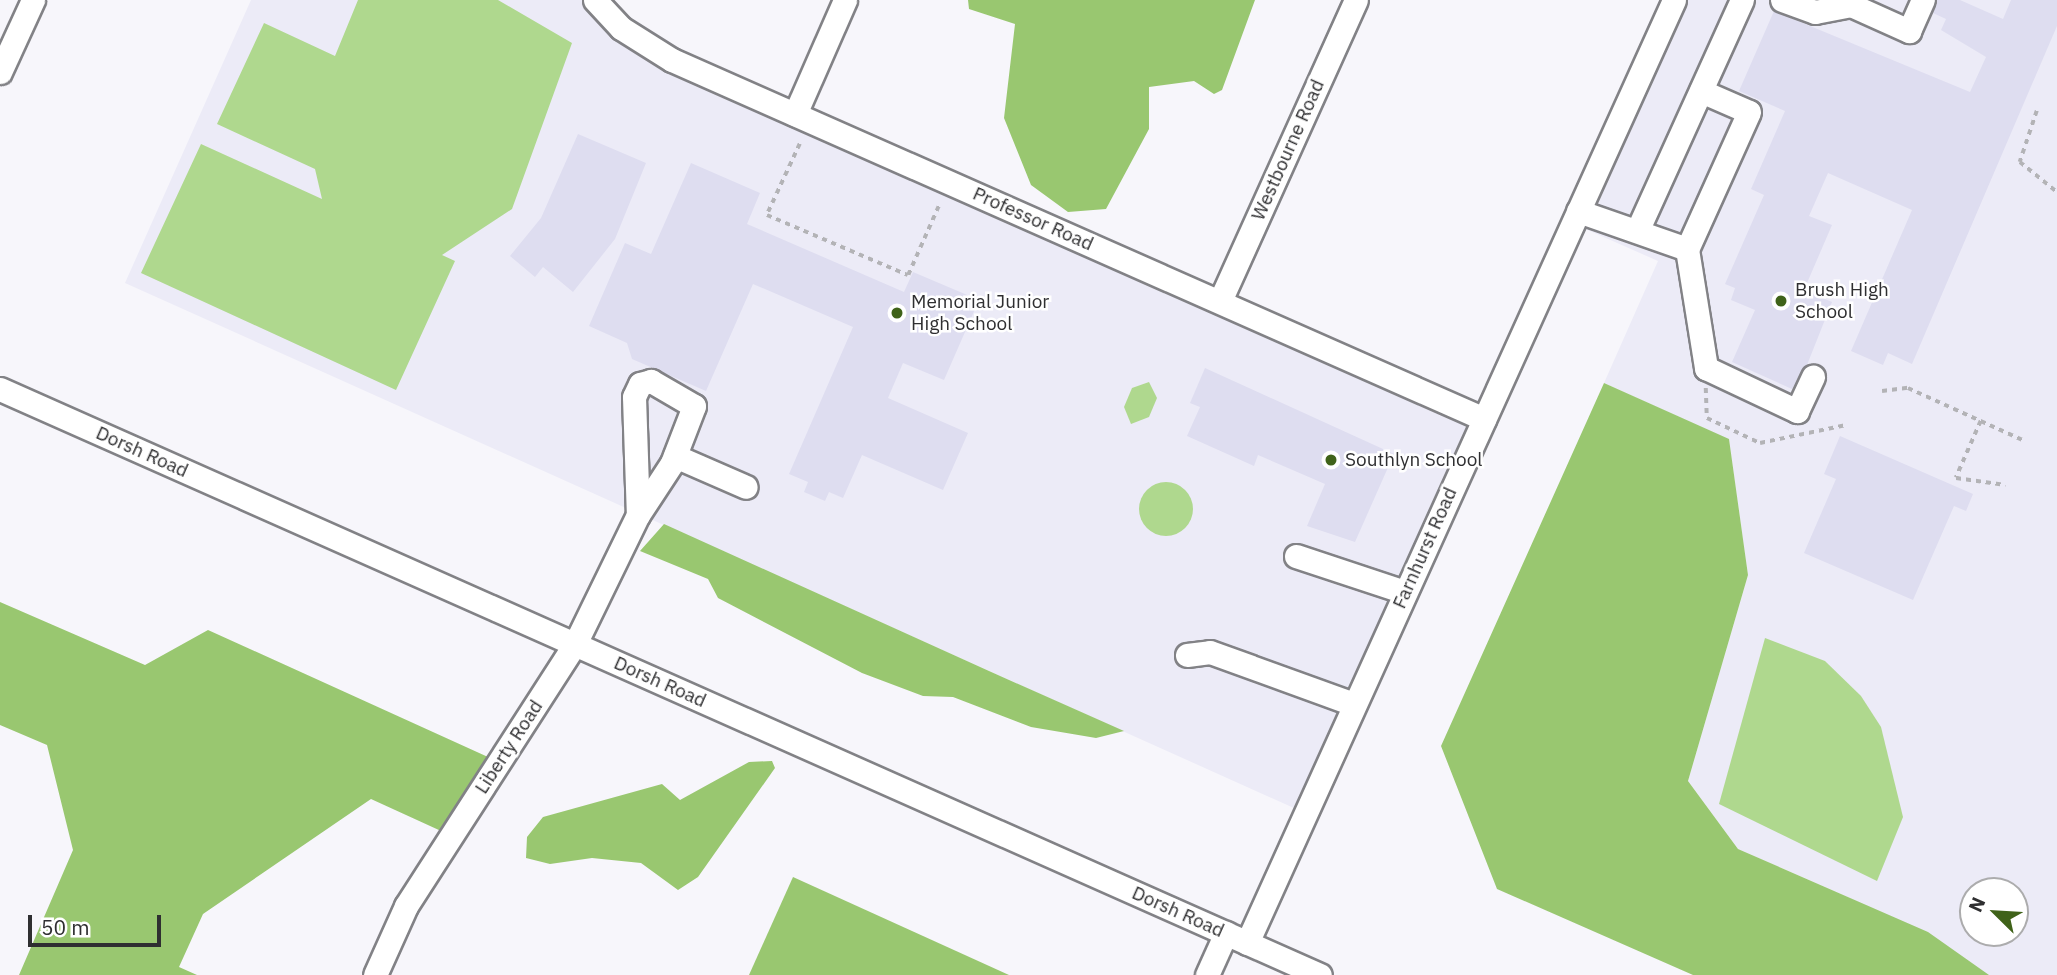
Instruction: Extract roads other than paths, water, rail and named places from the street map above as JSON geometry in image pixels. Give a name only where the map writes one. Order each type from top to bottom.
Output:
[{"type":"street","points":[[0,72],[33,0]]},
{"type":"street","name":"Professor Road","points":[[595,0],[621,28],[672,60],[1484,419]]},
{"type":"street","points":[[794,114],[845,0]]},
{"type":"street","name":"Westbourne Road","points":[[1220,301],[1356,0]]},
{"type":"street","name":"Farnhurst Road","points":[[1247,943],[1674,0]]},
{"type":"street","points":[[1638,229],[1742,0]]},
{"type":"street","points":[[1782,0],[1815,12],[1858,4],[1909,31],[1923,0]]},
{"type":"street","points":[[1701,91],[1749,112],[1687,249],[1706,368],[1797,411],[1813,377]]},
{"type":"street","points":[[1578,211],[1638,229],[1687,249]]},
{"type":"street","name":"Liberty Road","points":[[375,975],[406,906],[575,644],[638,515],[676,456],[694,406],[688,396],[645,381],[634,397],[638,515]]},
{"type":"street","name":"Dorsh Road","points":[[0,389],[1320,975]]},
{"type":"street","points":[[676,456],[746,487]]},
{"type":"street","points":[[1296,556],[1405,592]]},
{"type":"street","points":[[1188,655],[1210,652],[1354,704]]},
{"type":"street","points":[[1207,975],[1226,933]]},
{"type":"place","name":"Brush High School","points":[[1781,301]]},
{"type":"place","name":"Memorial Junior High School","points":[[897,313]]},
{"type":"place","name":"Southlyn School","points":[[1331,460]]}]
